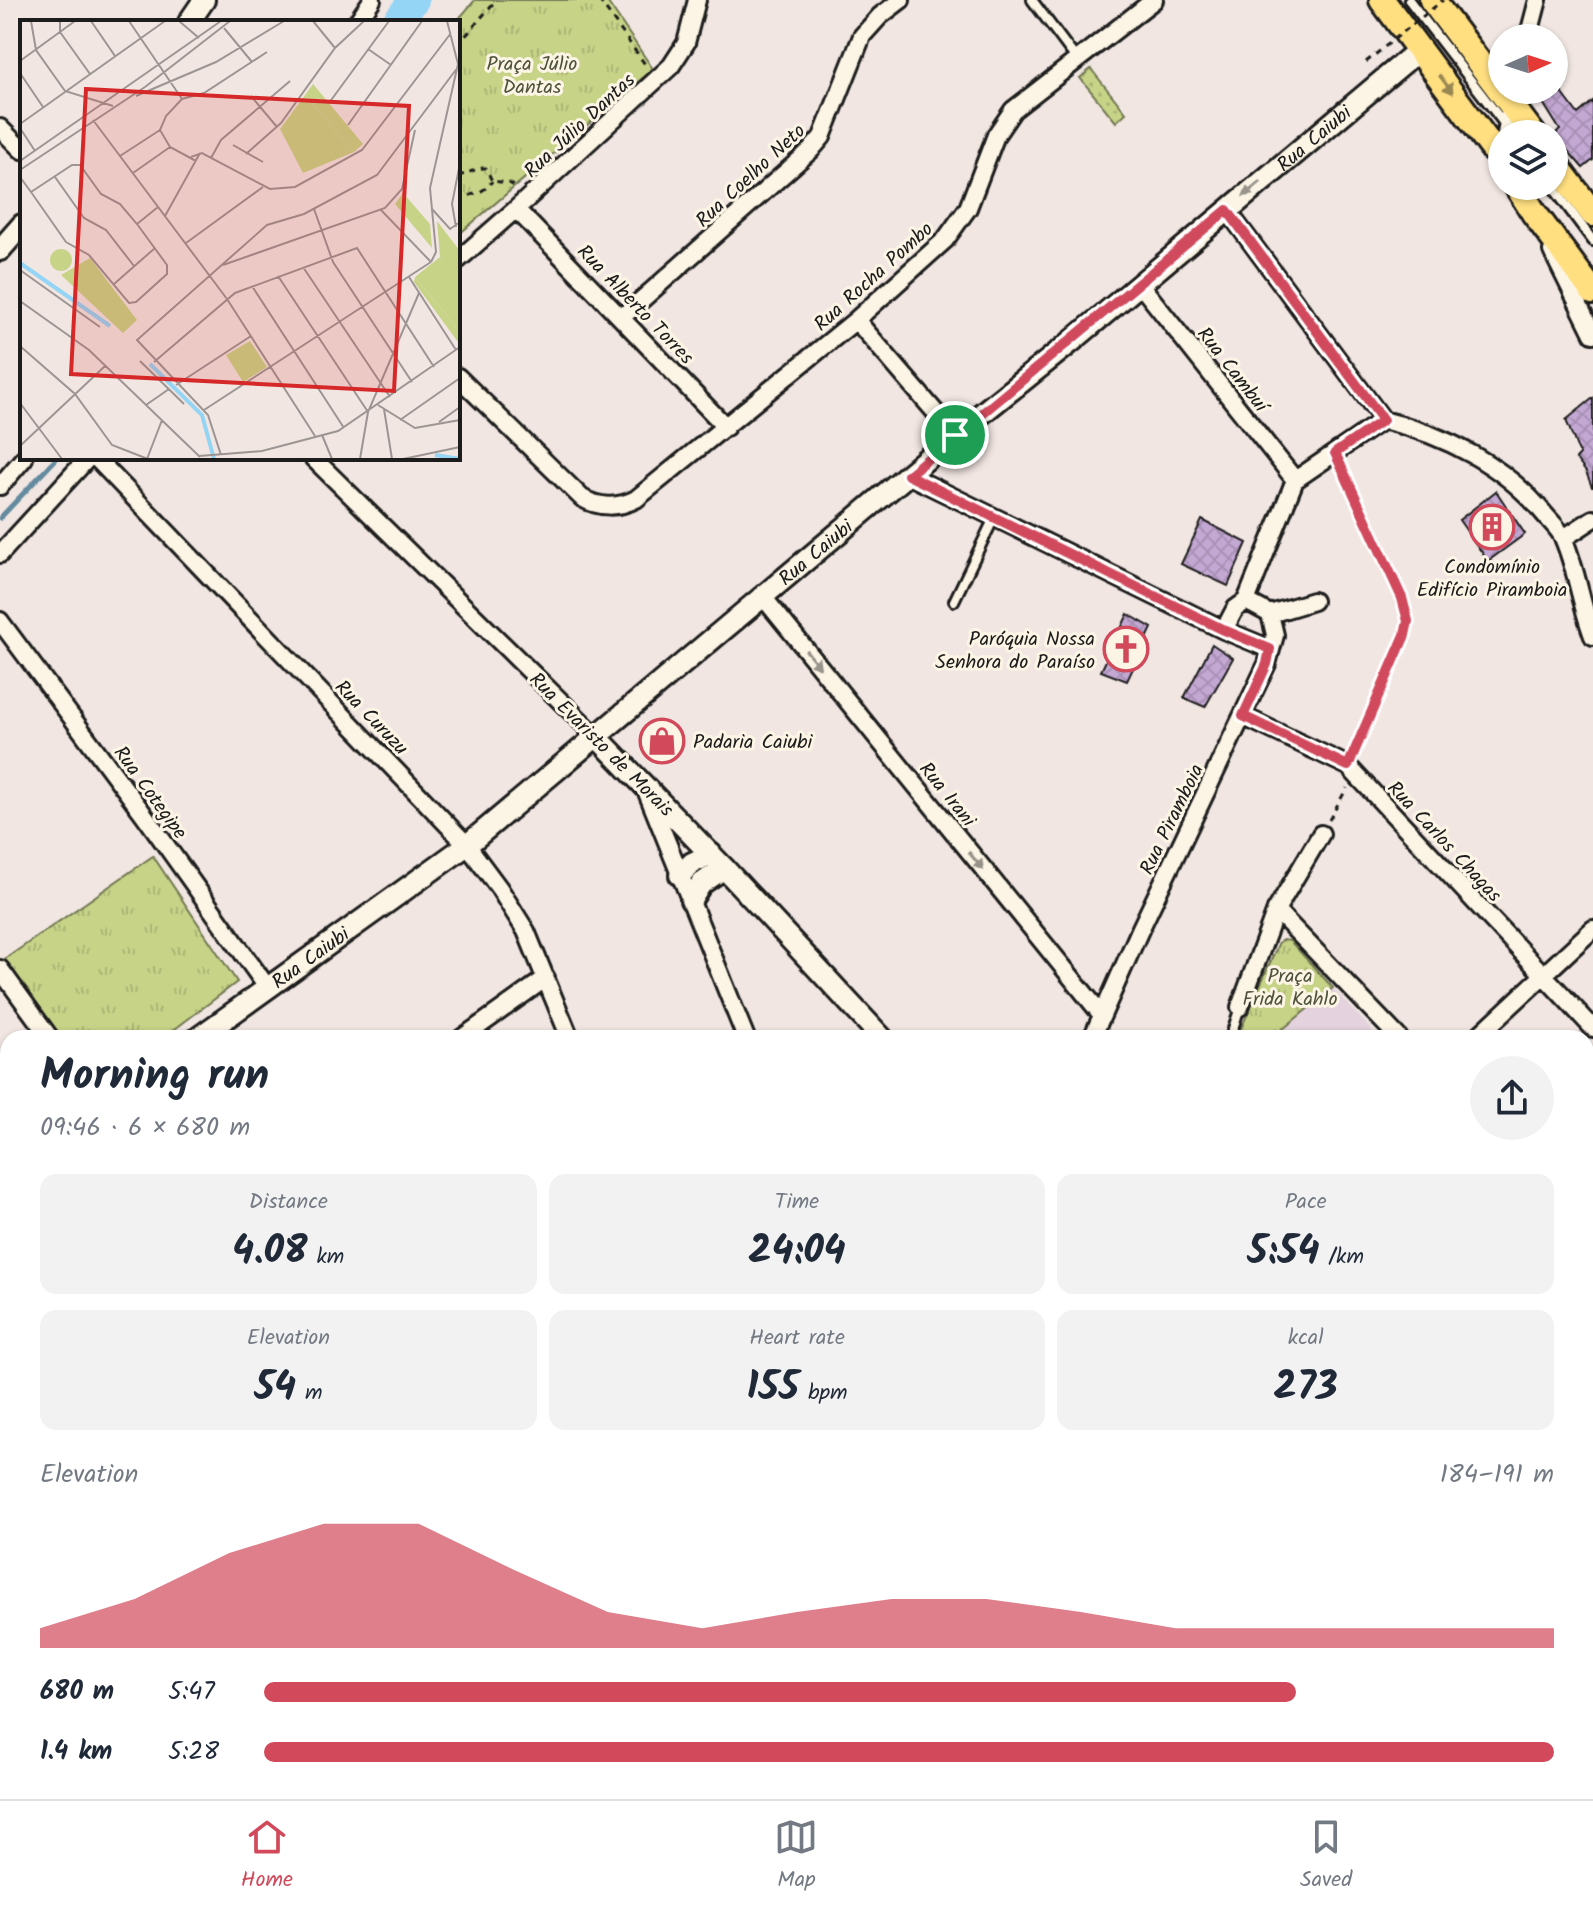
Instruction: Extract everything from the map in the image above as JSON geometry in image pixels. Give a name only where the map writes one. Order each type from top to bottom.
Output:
[{"type":"main road","points":[[1382,0],[1488,142]]},
{"type":"main road","points":[[1432,0],[1510,118]]},
{"type":"main road","points":[[1568,181],[1593,214]]},
{"type":"main road","points":[[1526,200],[1593,292]]},
{"type":"street","points":[[190,20],[204,0]]},
{"type":"street","points":[[358,20],[372,0]]},
{"type":"street","name":"Rua Júlio Dantas","points":[[460,258],[515,202],[671,66],[686,43],[697,0]]},
{"type":"street","name":"Rua Coelho Neto","points":[[621,318],[811,150],[822,137],[862,36],[880,16],[901,0]]},
{"type":"street","name":"Rua Rocha Pombo","points":[[460,379],[582,498],[606,506],[636,499],[856,320],[945,240],[960,221],[979,183],[996,135],[1013,110],[1154,0]]},
{"type":"street","points":[[1532,24],[1538,0]]},
{"type":"street","name":"Rua Caiubi","points":[[209,1030],[467,845],[1420,49]]},
{"type":"street","points":[[0,128],[20,148]]},
{"type":"street","name":"Rua Alberto Torres","points":[[515,202],[726,427]]},
{"type":"street","points":[[1227,210],[1383,420],[1415,428],[1454,445],[1509,478],[1541,510],[1564,538],[1593,636]]},
{"type":"street","points":[[1534,213],[1593,334]]},
{"type":"street","points":[[0,250],[20,227]]},
{"type":"street","name":"Rua Cambuí","points":[[1139,283],[1295,480]]},
{"type":"street","points":[[856,320],[955,435]]},
{"type":"street","points":[[1224,630],[1235,609],[1246,601],[1295,480],[1383,420]]},
{"type":"street","points":[[0,486],[22,460]]},
{"type":"street","points":[[0,554],[86,460]]},
{"type":"street","name":"Rua Curuzu","points":[[98,460],[467,845],[526,931],[567,1030]]},
{"type":"street","name":"Rua Evaristo de Morais","points":[[315,460],[644,784],[875,1030]]},
{"type":"street","points":[[908,475],[1224,630],[1270,649]]},
{"type":"street","points":[[1564,538],[1593,519]]},
{"type":"street","name":"Rua Irani","points":[[764,598],[1101,1014]]},
{"type":"street","points":[[1246,601],[1270,614],[1313,601]]},
{"type":"street","name":"Rua Piramboia","points":[[1095,1030],[1267,664],[1275,635],[1270,614]]},
{"type":"street","name":"Rua Cotegipe","points":[[0,621],[267,987]]},
{"type":"street","name":"Rua Carlos Chagas","points":[[1243,716],[1351,769],[1593,1028]]},
{"type":"street","points":[[644,784],[743,1030]]},
{"type":"street","points":[[1240,1007],[1276,910],[1321,834]]},
{"type":"street","points":[[680,875],[692,863],[717,861]]},
{"type":"street","points":[[691,900],[717,861]]},
{"type":"street","points":[[1276,910],[1391,1030]]},
{"type":"street","points":[[1485,1030],[1593,929]]},
{"type":"street","points":[[0,969],[44,1030]]},
{"type":"street","points":[[473,1030],[546,978]]},
{"type":"lane","points":[[1032,0],[1077,60]]},
{"type":"lane","points":[[1409,0],[1510,118]]},
{"type":"lane","points":[[1562,200],[1593,241]]},
{"type":"lane","points":[[954,601],[994,518]]},
{"type":"lane","points":[[1233,1030],[1240,1007]]},
{"type":"path","points":[[460,43],[496,0]]},
{"type":"path","points":[[599,0],[654,76]]},
{"type":"path","points":[[1366,62],[1443,0]]},
{"type":"path","points":[[460,175],[486,168],[492,181]]},
{"type":"path","points":[[492,181],[509,183],[521,189],[515,202]]},
{"type":"path","points":[[460,198],[474,195],[492,181]]},
{"type":"path","points":[[1321,834],[1351,769],[1408,621],[1402,598],[1335,453]]},
{"type":"shaded area","points":[[1333,988],[1372,1030],[1282,1030]]},
{"type":"green space","name":"Praça Júlio Dantas","points":[[475,0],[606,0],[653,69],[460,233],[460,20]]},
{"type":"green space","points":[[1091,69],[1126,113],[1116,122],[1080,78]]},
{"type":"green space","points":[[153,856],[237,982],[174,1030],[56,1030],[5,959]]},
{"type":"green space","name":"Praça Frida Kahlo","points":[[1290,941],[1333,988],[1282,1030],[1240,1030],[1279,942]]},
{"type":"building","points":[[1568,101],[1578,114],[1593,101],[1593,160],[1583,168],[1568,151],[1568,120],[1554,120],[1544,104],[1568,104]]},
{"type":"building","points":[[1593,398],[1592,487],[1576,459],[1580,455],[1566,420]]},
{"type":"building","name":"Condomínio Edifício Piramboia","points":[[1496,491],[1525,534],[1488,561],[1459,520]]},
{"type":"building","points":[[1202,520],[1247,543],[1228,586],[1181,564]]},
{"type":"building","name":"Paróquia Nossa Senhora do Paraíso","points":[[1128,614],[1152,628],[1127,681],[1101,671]]},
{"type":"building","points":[[1212,644],[1233,658],[1205,707],[1184,698]]},
{"type":"waterway","points":[[399,20],[414,0]]},
{"type":"waterway","points":[[0,518],[55,460]]},
{"type":"place","name":"Condomínio Edifício Piramboia","points":[[1492,527]]},
{"type":"place","name":"Paróquia Nossa Senhora do Paraíso","points":[[1126,649]]},
{"type":"place","name":"Padaria Caiubi","points":[[662,741]]},
{"type":"route","points":[[1227,210],[1383,420],[1335,453],[1402,598],[1408,621],[1405,635],[1348,766],[1243,716],[1267,664],[1270,649],[1224,630],[908,475],[955,435],[1227,210]]}]
